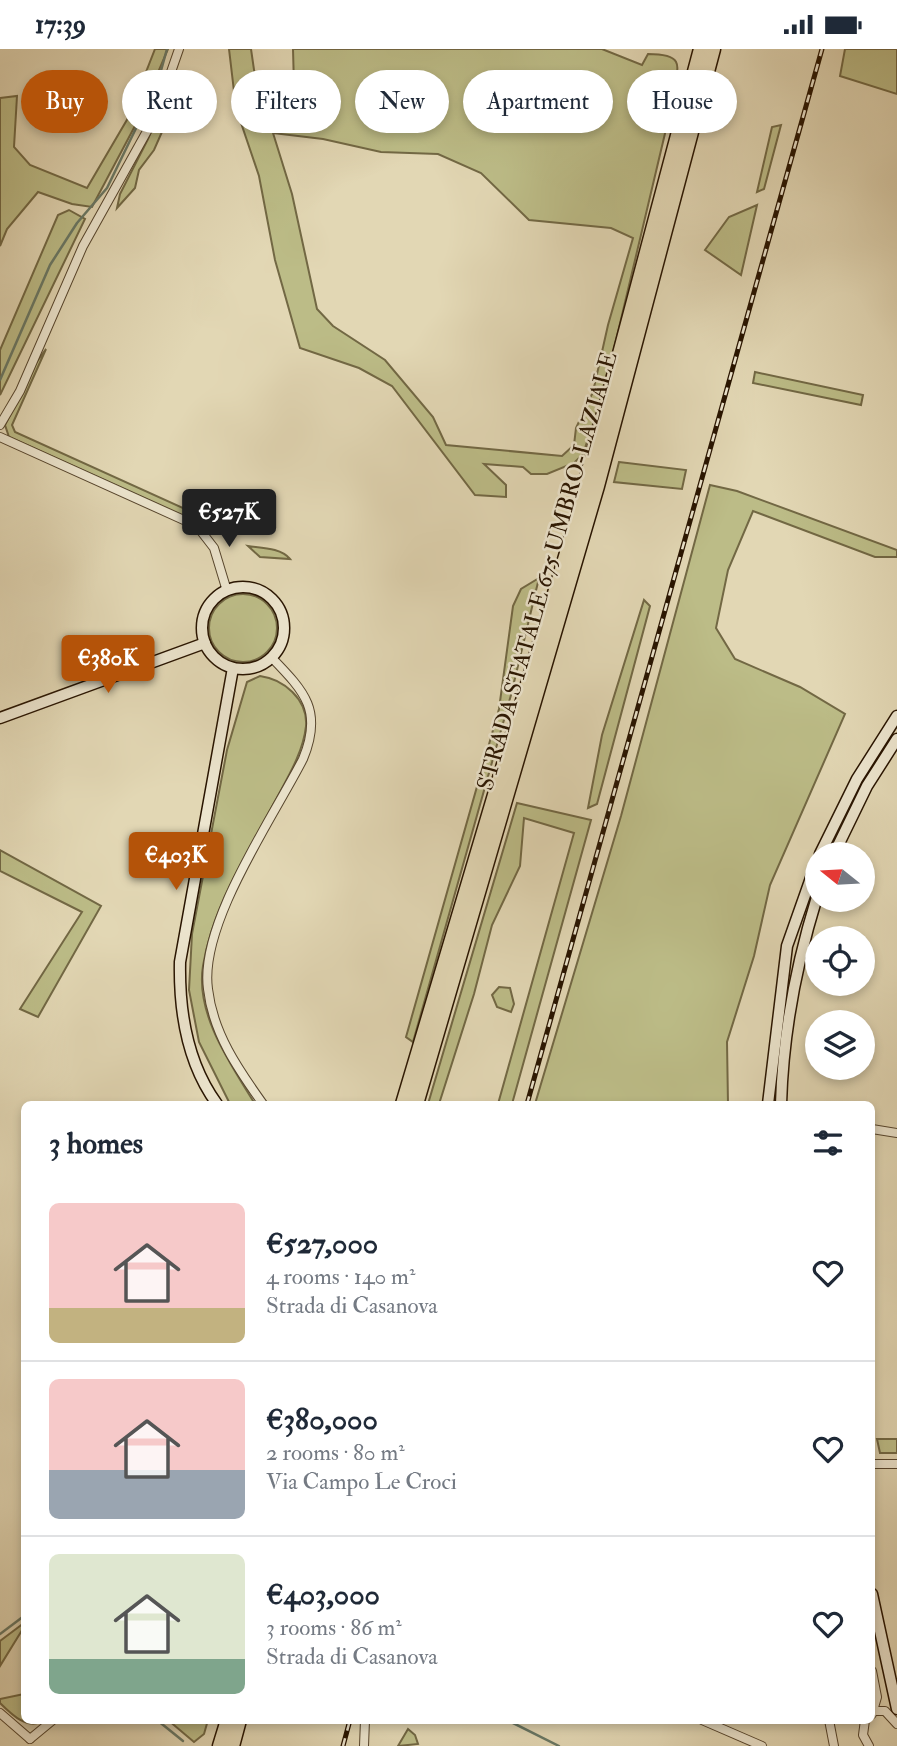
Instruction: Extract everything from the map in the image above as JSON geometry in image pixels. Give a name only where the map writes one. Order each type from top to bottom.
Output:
[{"type":"highway","name":"STRADA STATALE 675 UMBRO-LAZIALE","points":[[404,1101],[571,540],[701,49]]},
{"type":"highway","name":"STRADA STATALE 675 UMBRO-LAZIALE","points":[[417,1101],[597,486],[713,49]]},
{"type":"highway","points":[[220,1746],[227,1724]]},
{"type":"highway","points":[[232,1746],[238,1724]]},
{"type":"street","points":[[0,425],[20,391],[83,246],[156,115],[179,49]]},
{"type":"street","points":[[0,437],[197,526],[214,548],[227,590]]},
{"type":"street","points":[[255,589],[278,606],[284,633],[272,658],[254,668],[233,668],[216,659],[205,643],[202,627],[206,612],[214,599],[227,590],[255,589]]},
{"type":"street","points":[[0,718],[205,643]]},
{"type":"street","points":[[260,1101],[221,1038],[211,1006],[207,973],[211,946],[224,909],[303,759],[311,737],[313,721],[304,694],[272,658]]},
{"type":"street","points":[[215,1101],[202,1079],[188,1041],[180,1004],[180,962],[233,668]]},
{"type":"street","points":[[826,842],[857,779],[897,716]]},
{"type":"street","points":[[840,842],[867,786],[897,739]]},
{"type":"street","points":[[768,1101],[787,946],[805,895]]},
{"type":"street","points":[[781,1101],[789,1005],[812,912]]},
{"type":"street","points":[[875,1129],[897,1133]]},
{"type":"street","points":[[875,1464],[897,1464]]},
{"type":"street","points":[[875,1608],[897,1709]]},
{"type":"street","points":[[875,1687],[875,1704]]},
{"type":"street","points":[[875,1712],[885,1711],[897,1724]]},
{"type":"street","points":[[0,1713],[30,1743],[49,1724]]},
{"type":"street","points":[[364,1746],[365,1724]]},
{"type":"street","points":[[711,1724],[762,1746]]},
{"type":"street","points":[[830,1724],[834,1746]]},
{"type":"street","points":[[864,1724],[863,1735],[869,1746]]},
{"type":"green space","points":[[155,49],[168,49],[159,70],[147,70]]},
{"type":"green space","points":[[229,49],[251,49],[254,70],[231,70]]},
{"type":"green space","points":[[293,49],[602,49],[642,65],[648,54],[670,57],[677,65],[677,70],[627,70],[627,133],[665,133],[604,391],[583,454],[574,463],[547,474],[531,474],[523,467],[484,464],[506,485],[506,497],[475,495],[392,386],[359,368],[300,348],[275,260],[259,176],[244,133],[273,133],[341,133],[341,70],[294,70]],"holes":[[[273,133],[323,139],[381,152],[438,154],[481,173],[529,220],[611,228],[633,238],[608,325],[593,392],[576,428],[574,445],[562,456],[446,445],[433,417],[385,360],[333,326],[317,309],[292,194]]]},
{"type":"green space","points":[[845,49],[897,49],[897,94],[840,76]]},
{"type":"green space","points":[[17,96],[14,147],[30,165],[87,188],[122,128],[122,133],[131,133],[92,207],[72,204],[38,192],[7,229],[0,246],[0,98]]},
{"type":"green space","points":[[781,125],[764,189],[757,192],[772,127]]},
{"type":"green space","points":[[150,133],[162,133],[154,150],[139,170],[135,188],[117,208],[120,194]]},
{"type":"green space","points":[[757,205],[741,275],[705,250],[729,217]]},
{"type":"green space","points":[[69,210],[85,219],[0,395],[0,350],[58,215]]},
{"type":"green space","points":[[46,349],[12,425],[15,432],[216,523],[210,526],[192,520],[9,437],[5,425],[33,367]]},
{"type":"green space","points":[[755,372],[863,395],[861,405],[753,383]]},
{"type":"green space","points":[[619,462],[686,470],[682,489],[614,482]]},
{"type":"green space","points":[[710,485],[737,491],[897,550],[897,557],[875,557],[753,511],[728,570],[716,628],[735,659],[800,687],[845,714],[770,885],[754,956],[727,1042],[728,1101],[536,1101],[621,816]]},
{"type":"green space","points":[[248,546],[276,551],[290,559],[260,557]]},
{"type":"green space","points":[[539,578],[511,695],[413,1042],[406,1037],[499,709],[513,606],[521,589]]},
{"type":"green space","points":[[243,594],[256,597],[267,604],[274,615],[277,628],[274,641],[267,652],[256,659],[243,662],[230,659],[219,652],[212,641],[209,628],[212,615],[219,604],[230,597]]},
{"type":"green space","points":[[644,600],[650,606],[597,804],[588,808],[602,735]]},
{"type":"green space","points":[[260,676],[285,686],[303,707],[306,726],[293,767],[241,863],[222,903],[207,945],[202,984],[210,1021],[226,1057],[253,1101],[228,1101],[199,1042],[189,990],[192,934],[227,750],[247,682]]},
{"type":"green space","points":[[517,803],[591,820],[513,1101],[499,1101],[574,833],[524,818],[520,866],[492,925],[474,994],[440,1101],[429,1101]]},
{"type":"green space","points":[[0,850],[101,906],[38,1017],[20,1009],[82,912],[0,871]]},
{"type":"green space","points":[[499,987],[510,988],[514,1004],[511,1012],[497,1007],[492,995]]},
{"type":"green space","points":[[877,1439],[897,1439],[897,1453],[880,1453]]},
{"type":"green space","points":[[21,1625],[21,1632],[0,1666],[0,1641]]},
{"type":"green space","points":[[21,1695],[21,1720],[0,1703],[0,1699]]},
{"type":"green space","points":[[173,1724],[207,1724],[204,1734],[194,1742]]},
{"type":"green space","points":[[408,1729],[415,1735],[418,1744],[398,1746]]},
{"type":"waterway","points":[[0,380],[50,265],[77,223],[107,188],[157,85],[167,49]]},
{"type":"waterway","points":[[0,1634],[21,1618]]},
{"type":"waterway","points":[[162,1724],[183,1741]]},
{"type":"waterway","points":[[515,1724],[559,1746]]},
{"type":"railway","points":[[528,1101],[822,49]]},
{"type":"railway","points":[[343,1746],[349,1724]]}]
